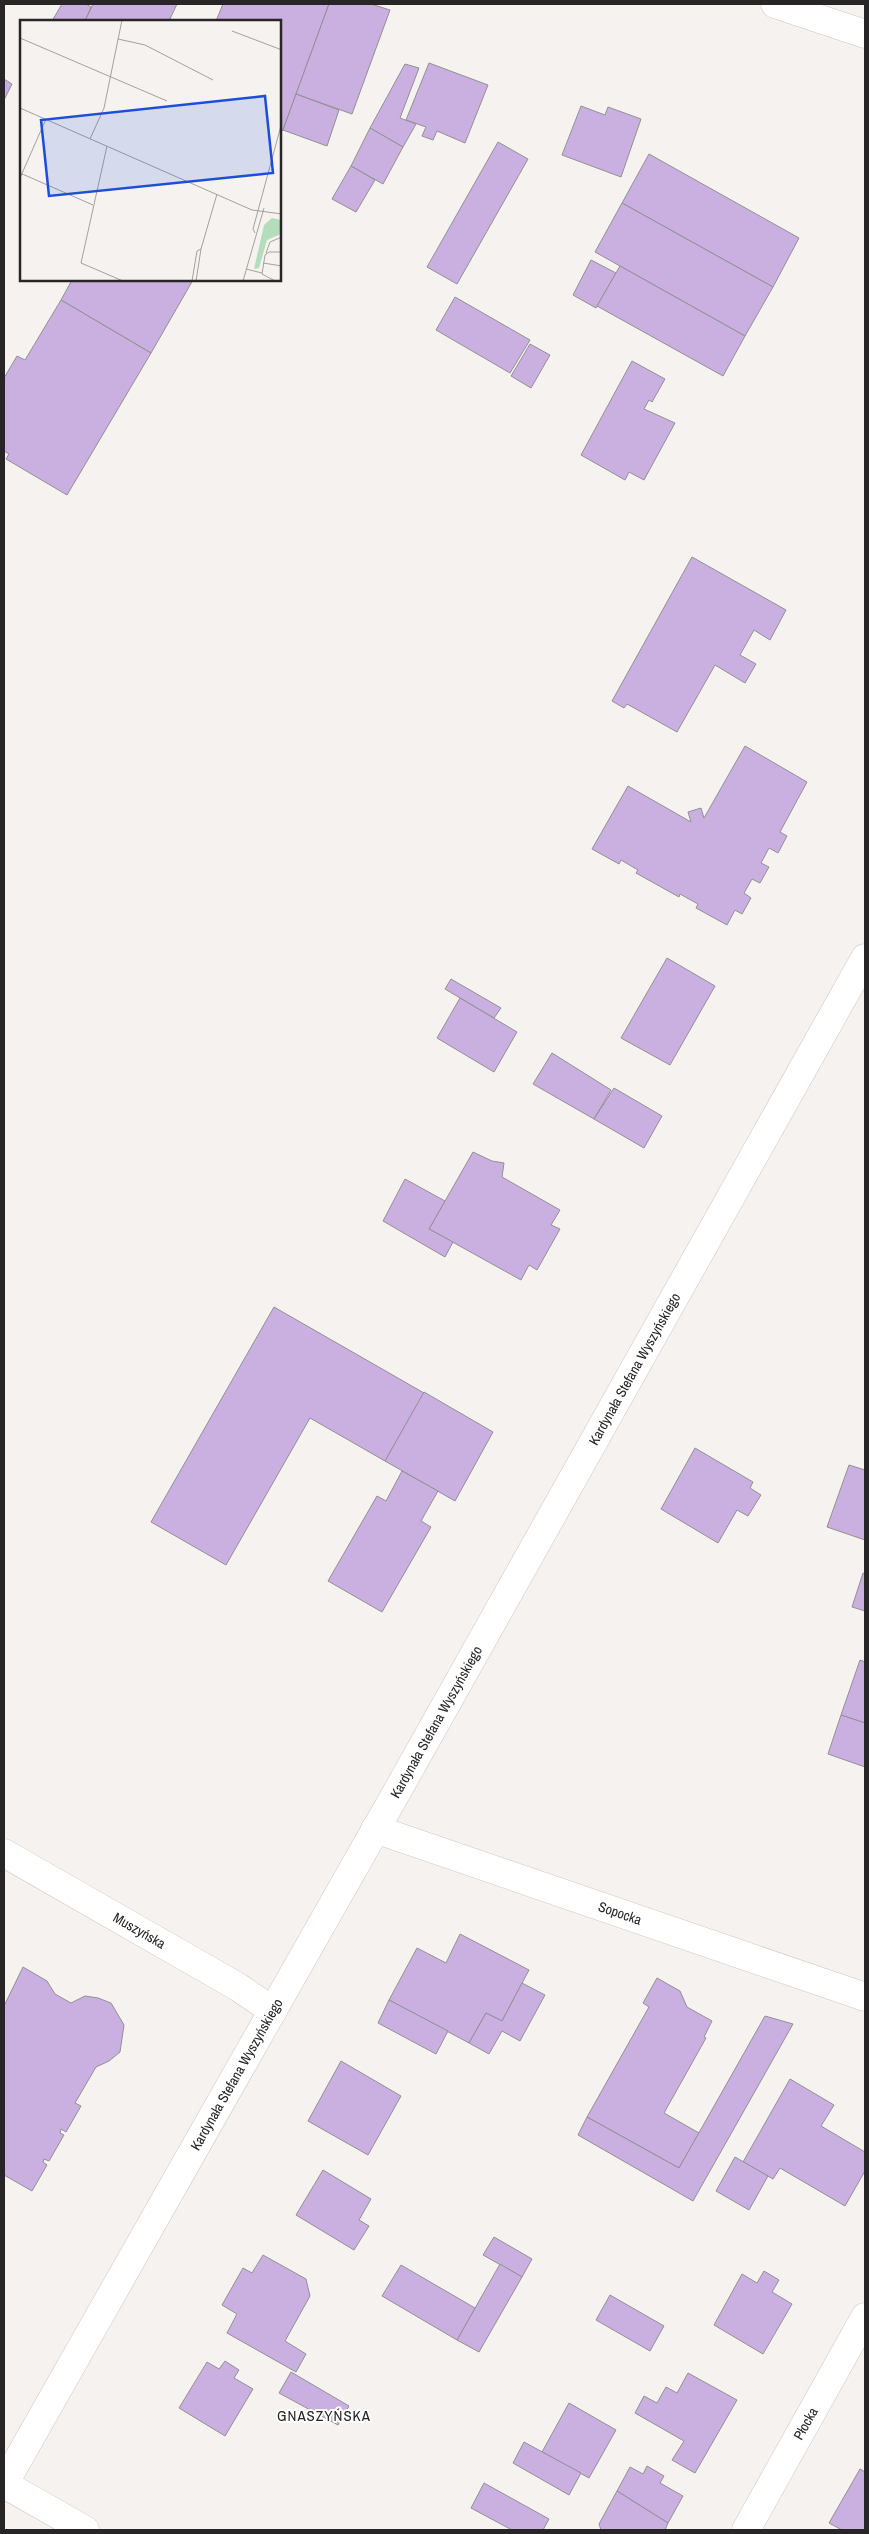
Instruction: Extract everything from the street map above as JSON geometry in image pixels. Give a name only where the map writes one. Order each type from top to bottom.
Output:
[{"type":"street","points":[[775,4],[865,34]]},
{"type":"street","name":"Kardynała Stefana Wyszyńskiego","points":[[4,2484],[273,2011],[865,958]]},
{"type":"street","name":"Sopocka","points":[[375,1829],[865,1997]]},
{"type":"street","name":"Muszyńska","points":[[4,1853],[238,1987],[273,2011]]},
{"type":"street","name":"Płocka","points":[[746,2530],[865,2317]]},
{"type":"street","points":[[4,2484],[85,2530]]},
{"type":"building","points":[[62,4],[86,4],[91,7],[85,20],[53,20]]},
{"type":"building","points":[[93,4],[177,4],[169,20],[85,20]]},
{"type":"building","points":[[223,4],[329,4],[281,132],[281,20],[216,20]]},
{"type":"building","points":[[329,4],[371,4],[390,10],[352,114],[296,94]]},
{"type":"building","points":[[429,63],[488,85],[465,143],[437,131],[433,140],[422,136],[426,127],[406,120]]},
{"type":"building","points":[[405,64],[419,68],[400,118],[416,124],[403,147],[370,128]]},
{"type":"building","points":[[4,79],[12,84],[4,100]]},
{"type":"building","points":[[296,94],[339,110],[327,146],[283,130]]},
{"type":"building","points":[[581,106],[605,115],[608,107],[641,119],[621,177],[562,155]]},
{"type":"building","points":[[370,128],[403,147],[383,184],[351,166]]},
{"type":"building","points":[[498,142],[528,159],[457,284],[427,267]]},
{"type":"building","points":[[649,154],[799,238],[773,287],[622,203]]},
{"type":"building","points":[[351,166],[375,180],[356,212],[332,199]]},
{"type":"building","points":[[622,203],[773,287],[745,336],[595,252]]},
{"type":"building","points":[[591,260],[616,273],[596,308],[573,295]]},
{"type":"building","points":[[620,266],[745,336],[723,376],[597,306]]},
{"type":"building","points":[[71,281],[192,281],[151,353],[61,300]]},
{"type":"building","points":[[455,297],[530,340],[510,373],[436,330]]},
{"type":"building","points":[[61,300],[151,353],[67,495],[6,459],[9,454],[4,451],[4,378],[17,356],[25,360]]},
{"type":"building","points":[[530,344],[550,355],[531,388],[511,376]]},
{"type":"building","points":[[632,361],[665,379],[652,402],[649,400],[644,409],[675,423],[644,480],[629,472],[625,480],[581,455]]},
{"type":"building","points":[[692,557],[786,610],[770,640],[754,630],[740,655],[756,664],[745,683],[715,665],[677,732],[627,704],[624,708],[612,701]]},
{"type":"building","points":[[745,746],[807,782],[780,832],[787,836],[778,853],[769,848],[761,863],[769,867],[760,883],[752,879],[744,893],[751,898],[742,914],[735,910],[727,925],[696,908],[698,904],[680,894],[679,897],[636,873],[638,870],[621,860],[619,864],[592,849],[628,786],[691,822],[688,812],[701,808],[704,818]]},
{"type":"building","points":[[667,958],[715,986],[670,1065],[621,1038]]},
{"type":"building","points":[[451,979],[501,1008],[494,1018],[445,989]]},
{"type":"building","points":[[460,998],[517,1032],[494,1072],[437,1038]]},
{"type":"building","points":[[552,1053],[611,1090],[594,1119],[533,1084]]},
{"type":"building","points":[[614,1088],[662,1116],[644,1148],[594,1119]]},
{"type":"building","points":[[473,1152],[492,1161],[504,1163],[502,1177],[560,1210],[551,1225],[560,1229],[537,1270],[529,1265],[521,1280],[429,1229]]},
{"type":"building","points":[[405,1179],[445,1201],[429,1229],[453,1242],[445,1257],[383,1221]]},
{"type":"building","points":[[274,1307],[424,1393],[385,1461],[310,1418],[226,1565],[151,1522]]},
{"type":"building","points":[[424,1392],[493,1432],[455,1501],[385,1461]]},
{"type":"building","points":[[695,1448],[753,1482],[750,1488],[761,1495],[748,1516],[737,1510],[718,1543],[661,1509]]},
{"type":"building","points":[[849,1465],[865,1470],[865,1540],[827,1527]]},
{"type":"building","points":[[402,1471],[438,1491],[421,1521],[431,1527],[382,1612],[328,1581],[377,1496],[386,1501]]},
{"type":"building","points":[[863,1573],[865,1574],[865,1611],[852,1607]]},
{"type":"building","points":[[860,1660],[865,1662],[865,1723],[841,1715]]},
{"type":"building","points":[[841,1715],[865,1723],[865,1767],[828,1754]]},
{"type":"building","points":[[460,1934],[529,1970],[502,2021],[486,2013],[469,2043],[389,2000],[417,1948],[446,1963]]},
{"type":"building","points":[[23,1967],[47,1981],[55,1994],[71,2003],[85,1996],[111,2003],[124,2025],[120,2052],[109,2061],[96,2067],[75,2103],[81,2106],[66,2132],[61,2129],[60,2133],[64,2135],[49,2161],[44,2159],[43,2162],[47,2165],[32,2191],[4,2175],[4,2006]]},
{"type":"building","points":[[657,1978],[680,1991],[687,2007],[712,2021],[704,2037],[706,2038],[664,2113],[699,2133],[679,2168],[587,2117],[649,2007],[643,2003]]},
{"type":"building","points":[[522,1983],[545,1995],[520,2041],[502,2031],[489,2054],[469,2043],[486,2013],[502,2021]]},
{"type":"building","points":[[389,2000],[448,2031],[436,2054],[378,2023]]},
{"type":"building","points":[[765,2016],[793,2024],[693,2201],[578,2135],[587,2117],[679,2168]]},
{"type":"building","points":[[341,2061],[401,2096],[368,2155],[308,2121]]},
{"type":"building","points":[[790,2079],[834,2105],[821,2126],[865,2152],[865,2171],[845,2206],[780,2168],[773,2179],[743,2162]]},
{"type":"building","points":[[735,2157],[768,2176],[749,2210],[716,2191]]},
{"type":"building","points":[[323,2170],[371,2199],[359,2220],[369,2226],[354,2250],[296,2215]]},
{"type":"building","points":[[494,2237],[532,2259],[522,2277],[483,2255]]},
{"type":"building","points":[[263,2255],[306,2279],[310,2296],[285,2341],[306,2354],[296,2372],[227,2333],[237,2314],[222,2305],[243,2268],[252,2273]]},
{"type":"building","points":[[500,2264],[522,2277],[479,2352],[457,2340]]},
{"type":"building","points":[[401,2265],[475,2308],[457,2340],[382,2296]]},
{"type":"building","points":[[764,2271],[779,2280],[772,2292],[792,2304],[763,2354],[714,2325],[742,2274],[757,2283]]},
{"type":"building","points":[[610,2295],[664,2326],[650,2351],[596,2320]]},
{"type":"building","points":[[225,2361],[239,2370],[234,2378],[253,2389],[225,2436],[179,2408],[207,2362],[219,2369]]},
{"type":"building","points":[[291,2372],[349,2406],[338,2425],[279,2393]]},
{"type":"building","points":[[688,2373],[737,2400],[695,2473],[672,2460],[684,2441],[635,2413],[644,2396],[657,2403],[666,2387],[677,2393]]},
{"type":"building","points":[[569,2403],[616,2430],[589,2478],[542,2452]]},
{"type":"building","points":[[524,2442],[581,2473],[569,2495],[513,2463]]},
{"type":"building","points":[[647,2466],[664,2476],[660,2483],[683,2496],[668,2523],[617,2491],[630,2467],[643,2474]]},
{"type":"building","points":[[860,2469],[865,2472],[865,2530],[842,2530],[829,2523]]},
{"type":"building","points":[[484,2483],[549,2519],[543,2530],[512,2530],[471,2508]]},
{"type":"building","points":[[617,2491],[668,2523],[665,2530],[601,2530],[599,2524]]},
{"type":"district","name":"GNASZYŃSKA","points":[[324,2416]]}]
